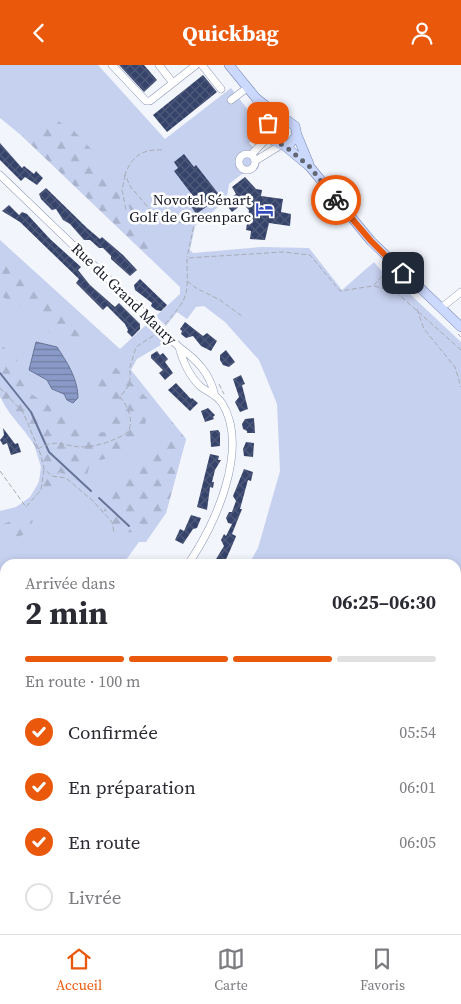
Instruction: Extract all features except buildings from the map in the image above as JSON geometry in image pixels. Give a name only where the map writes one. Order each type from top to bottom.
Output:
[{"type":"main road","points":[[229,65],[256,98],[284,120],[292,123],[310,167]]},
{"type":"main road","points":[[256,98],[274,141],[310,167],[371,241],[461,327]]},
{"type":"main road","points":[[271,132],[276,123],[284,120]]},
{"type":"main road","points":[[283,146],[293,142],[297,135]]},
{"type":"street","points":[[112,65],[146,101],[150,101],[196,65]]},
{"type":"street","points":[[159,65],[173,83]]},
{"type":"street","points":[[202,65],[221,89]]},
{"type":"street","points":[[231,100],[247,88]]},
{"type":"street","points":[[271,132],[253,158],[283,146]]},
{"type":"street","name":"Rue du Grand Maury","points":[[0,175],[179,347],[190,373],[202,387],[216,396],[222,403],[231,428],[231,460],[212,527],[191,559]]},
{"type":"street","points":[[441,309],[461,292]]},
{"type":"street","points":[[179,347],[196,359],[207,373],[216,396]]},
{"type":"path","points":[[126,209],[122,190],[125,174],[140,152],[148,149],[162,150]]},
{"type":"path","points":[[38,449],[50,442],[82,447],[97,445],[127,433],[130,429],[130,417],[120,397],[130,383],[130,367],[136,347],[160,329],[181,307],[187,296],[187,258],[195,221],[162,225],[130,186],[125,174]]},
{"type":"path","points":[[187,258],[283,251],[310,255],[340,291],[373,286],[396,292],[461,350]]},
{"type":"path","points":[[373,286],[389,268]]},
{"type":"path","points":[[187,280],[196,289],[220,300],[243,317]]},
{"type":"path","points":[[416,309],[424,329],[455,367],[461,387]]},
{"type":"path","points":[[218,382],[226,400]]},
{"type":"path","points":[[0,388],[23,412],[38,449],[44,469],[41,490],[26,507],[0,471]]},
{"type":"path","points":[[44,469],[52,476],[66,478],[93,501],[112,522],[114,533]]},
{"type":"green space","points":[[0,65],[98,65],[165,139],[231,88],[260,125],[258,135],[249,143],[264,158],[260,161],[258,169],[250,174],[242,174],[229,184],[227,197],[222,204],[195,226],[190,250],[193,253],[261,247],[309,248],[342,290],[374,262],[388,279],[395,280],[461,342],[461,559],[252,559],[258,548],[280,471],[277,404],[259,360],[225,322],[204,306],[196,307],[187,319],[177,312],[166,326],[156,316],[180,294],[180,287],[22,136],[0,118]]},
{"type":"green space","points":[[56,120],[73,130],[91,149],[92,171],[108,180],[119,193],[124,214],[138,231],[140,229],[128,205],[128,195],[136,201],[146,215],[150,231],[149,257],[22,136]]},
{"type":"green space","points":[[0,240],[120,349],[147,324],[166,342],[137,359],[131,370],[186,439],[166,513],[146,542],[139,542],[127,559],[0,559],[0,511],[16,507],[30,497],[39,482],[41,467],[34,444],[0,397]]},
{"type":"green space","points":[[0,257],[83,337],[65,344],[54,338],[42,321],[30,310],[0,296]]},
{"type":"green space","points":[[0,344],[17,359],[18,375],[28,392],[91,433],[106,432],[112,416],[98,386],[99,369],[115,367],[149,400],[144,428],[135,446],[118,456],[91,461],[86,478],[80,482],[59,472],[55,485],[35,490],[40,476],[41,463],[38,451],[32,441],[7,409],[1,398]]},
{"type":"green space","points":[[172,422],[186,439],[166,513],[150,533],[123,532],[102,515],[117,481],[128,471],[137,458],[160,442],[167,445]]},
{"type":"green space","points":[[29,517],[33,521],[26,534],[0,542],[0,525]]},
{"type":"shaded area","points":[[36,342],[57,347],[74,377],[78,391],[78,398],[73,403],[67,400],[64,394],[52,389],[47,380],[29,370]]},
{"type":"waterway","points":[[0,373],[31,412],[49,452],[91,491]]},
{"type":"waterway","points":[[99,498],[129,526]]},
{"type":"way so far","points":[[268,123],[272,130],[271,134],[274,141],[285,146],[310,167],[336,200]]},
{"type":"place","name":"Novotel Sénart Golf de Greenparc","points":[[265,209]]},
{"type":"route","points":[[336,200],[356,225],[403,273]]}]
